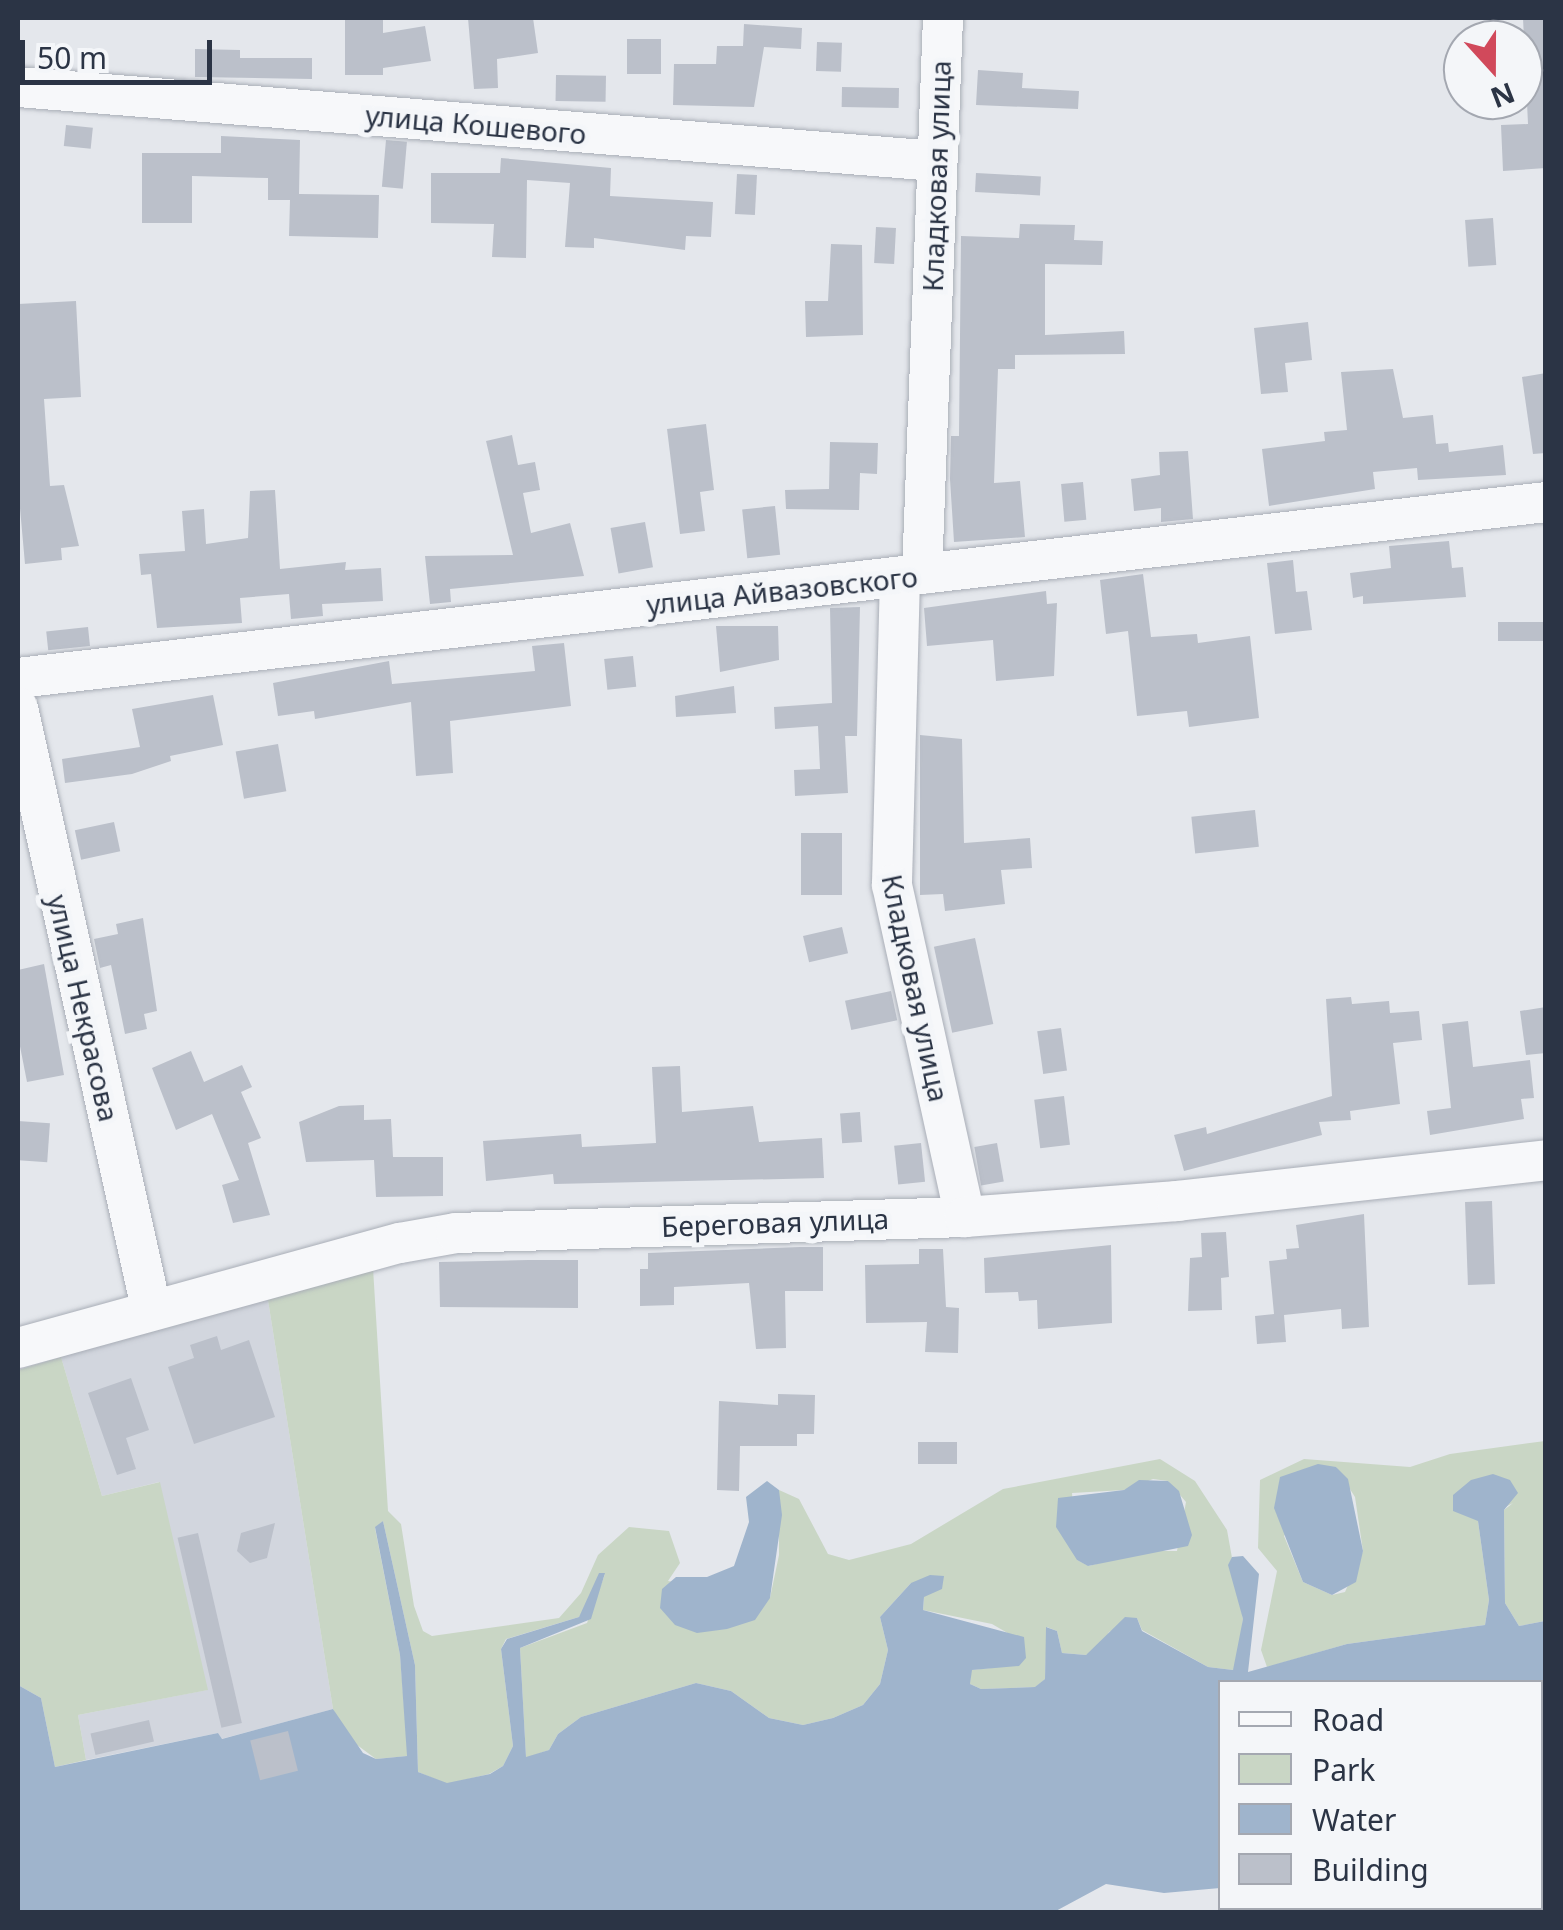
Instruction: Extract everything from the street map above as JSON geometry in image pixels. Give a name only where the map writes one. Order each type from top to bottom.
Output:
[{"type":"street","name":"Кладковая улица","points":[[942,18],[892,885],[965,1216]]},
{"type":"street","name":"улица Кошевого","points":[[18,87],[935,160]]},
{"type":"street","name":"улица Айвазовского","points":[[18,678],[1546,502]]},
{"type":"street","name":"улица Некрасова","points":[[18,708],[151,1308]]},
{"type":"street","name":"Береговая улица","points":[[18,1348],[151,1308],[456,1234],[965,1216],[1177,1201],[1546,1160]]},
{"type":"shaded area","points":[[267,1294],[333,1709],[221,1739],[218,1733],[86,1760],[78,1715],[207,1690],[159,1482],[102,1496],[61,1357]]},
{"type":"green space","points":[[373,1268],[388,1511],[401,1524],[414,1606],[423,1631],[432,1636],[559,1618],[581,1593],[598,1555],[629,1527],[669,1531],[680,1563],[668,1581],[770,1598],[779,1555],[779,1490],[799,1499],[828,1554],[849,1560],[911,1544],[1003,1489],[1160,1459],[1195,1481],[1227,1530],[1243,1619],[1238,1664],[1233,1670],[1208,1667],[1142,1630],[1137,1618],[1109,1632],[1101,1647],[1086,1655],[1062,1653],[1057,1631],[1047,1627],[1045,1679],[1036,1687],[981,1689],[970,1684],[971,1670],[991,1668],[1011,1635],[992,1624],[923,1610],[924,1597],[911,1583],[880,1617],[888,1650],[880,1684],[863,1705],[803,1725],[769,1718],[731,1691],[696,1683],[581,1717],[558,1734],[549,1750],[526,1758],[520,1648],[587,1623],[605,1574],[579,1617],[506,1639],[501,1649],[513,1746],[503,1766],[489,1774],[447,1784],[418,1772],[415,1665],[383,1521],[375,1528],[400,1655],[408,1756],[376,1759],[349,1739],[333,1709],[267,1294]],"holes":[[[1153,1479],[1168,1481],[1186,1502],[1177,1551],[1143,1551],[1089,1566],[1077,1560],[1072,1493],[1124,1490]]]},
{"type":"green space","points":[[61,1357],[102,1496],[160,1482],[208,1690],[78,1715],[86,1760],[55,1767],[41,1698],[18,1685],[18,1370]]},
{"type":"green space","points":[[1545,1441],[1545,1621],[1519,1626],[1505,1603],[1504,1510],[1513,1503],[1478,1521],[1489,1600],[1485,1625],[1347,1644],[1267,1667],[1261,1650],[1277,1571],[1258,1548],[1260,1480],[1304,1459],[1410,1467],[1450,1454]],"holes":[[[1336,1467],[1355,1497],[1363,1551],[1345,1592],[1332,1595],[1303,1582],[1284,1536]]]},
{"type":"water","points":[[1318,1464],[1336,1467],[1348,1479],[1363,1551],[1356,1582],[1332,1595],[1303,1582],[1274,1508],[1280,1477]]},
{"type":"water","points":[[1493,1474],[1510,1480],[1518,1493],[1504,1510],[1505,1603],[1519,1626],[1545,1621],[1545,1762],[1543,1680],[1218,1680],[1218,1888],[1164,1893],[1106,1884],[1054,1912],[18,1912],[18,1685],[41,1698],[55,1767],[218,1733],[222,1739],[333,1709],[363,1753],[376,1759],[407,1756],[400,1655],[375,1527],[383,1521],[415,1665],[418,1772],[447,1783],[490,1774],[503,1766],[513,1746],[501,1649],[507,1639],[579,1617],[599,1573],[605,1573],[591,1619],[520,1648],[526,1757],[549,1750],[558,1734],[581,1717],[696,1683],[731,1691],[769,1718],[803,1725],[863,1705],[880,1684],[888,1650],[880,1617],[911,1583],[930,1575],[944,1576],[942,1589],[924,1597],[923,1610],[1024,1637],[1026,1658],[1019,1666],[972,1670],[970,1684],[981,1689],[1035,1687],[1045,1679],[1046,1627],[1057,1631],[1062,1653],[1086,1655],[1125,1617],[1137,1618],[1142,1631],[1208,1667],[1233,1670],[1243,1619],[1228,1565],[1232,1557],[1243,1556],[1259,1574],[1248,1672],[1347,1644],[1485,1625],[1489,1600],[1478,1521],[1453,1511],[1453,1495],[1471,1480]]},
{"type":"water","points":[[1139,1480],[1168,1481],[1179,1491],[1192,1535],[1188,1546],[1088,1566],[1077,1560],[1056,1527],[1058,1498],[1124,1490]]},
{"type":"water","points":[[767,1481],[779,1490],[782,1515],[770,1598],[755,1620],[727,1629],[697,1633],[675,1625],[660,1608],[662,1589],[676,1577],[707,1577],[734,1566],[749,1522],[746,1497]]},
{"type":"building","points":[[345,18],[383,18],[383,33],[425,26],[431,61],[383,68],[383,75],[345,75]]},
{"type":"building","points":[[468,18],[533,18],[538,53],[497,59],[498,88],[474,89]]},
{"type":"building","points":[[1546,18],[1546,168],[1503,171],[1501,125],[1543,120],[1543,20],[1523,20]]},
{"type":"building","points":[[744,24],[802,28],[801,49],[764,47],[754,107],[673,105],[674,64],[716,64],[717,46],[743,46]]},
{"type":"building","points":[[627,39],[661,39],[661,74],[627,74]]},
{"type":"building","points":[[817,42],[842,43],[841,72],[816,71]]},
{"type":"building","points":[[195,49],[240,50],[240,58],[312,58],[312,79],[195,77]]},
{"type":"building","points":[[978,70],[1023,73],[1022,88],[1079,91],[1078,109],[976,105]]},
{"type":"building","points":[[556,75],[606,76],[606,102],[556,101]]},
{"type":"building","points":[[842,87],[899,88],[899,108],[842,107]]},
{"type":"building","points":[[66,125],[93,128],[91,149],[64,146]]},
{"type":"building","points":[[221,136],[300,140],[299,194],[379,195],[378,238],[289,236],[290,200],[268,200],[268,178],[192,176],[192,223],[142,223],[142,153],[221,153]]},
{"type":"building","points":[[386,140],[407,142],[403,189],[382,187]]},
{"type":"building","points":[[501,158],[611,168],[610,196],[713,202],[711,237],[686,236],[685,250],[594,238],[594,248],[565,247],[570,183],[527,180],[526,258],[492,257],[494,224],[431,223],[431,173],[500,173]]},
{"type":"building","points":[[976,173],[1041,176],[1040,195],[975,192]]},
{"type":"building","points":[[737,174],[757,175],[755,215],[735,214]]},
{"type":"building","points":[[1493,218],[1496,265],[1468,267],[1465,220]]},
{"type":"building","points":[[1020,224],[1075,225],[1074,240],[1103,241],[1102,265],[1045,264],[1045,335],[1124,331],[1125,354],[1015,355],[1015,369],[998,369],[994,483],[1020,481],[1025,537],[954,542],[950,479],[951,436],[959,436],[961,236],[1019,238]]},
{"type":"building","points":[[876,227],[896,228],[894,264],[874,263]]},
{"type":"building","points":[[831,244],[862,245],[863,335],[806,337],[805,301],[828,301]]},
{"type":"building","points":[[76,301],[81,397],[44,399],[50,486],[64,485],[79,546],[61,548],[62,560],[25,564],[18,486],[18,304]]},
{"type":"building","points":[[1308,322],[1312,360],[1285,363],[1288,392],[1261,394],[1254,328]]},
{"type":"building","points":[[1393,369],[1403,418],[1433,415],[1436,444],[1448,443],[1449,452],[1503,445],[1506,475],[1418,480],[1417,468],[1373,472],[1375,489],[1269,506],[1262,449],[1325,441],[1324,432],[1347,430],[1341,372]]},
{"type":"building","points":[[1546,373],[1546,453],[1533,454],[1522,377]]},
{"type":"building","points":[[706,424],[714,490],[700,492],[705,531],[680,534],[667,429]]},
{"type":"building","points":[[512,435],[518,465],[535,462],[540,490],[523,493],[531,533],[570,523],[584,576],[450,589],[451,602],[430,604],[425,556],[513,555],[486,441]]},
{"type":"building","points":[[830,442],[878,443],[877,474],[860,473],[859,510],[786,509],[785,490],[829,489]]},
{"type":"building","points":[[1188,451],[1193,519],[1161,522],[1161,508],[1134,511],[1131,479],[1160,475],[1159,452]]},
{"type":"building","points":[[1083,482],[1086,520],[1064,522],[1061,484]]},
{"type":"building","points":[[275,490],[280,569],[346,562],[345,570],[381,568],[383,601],[322,604],[323,616],[291,619],[289,594],[240,598],[242,623],[157,628],[151,574],[141,575],[139,554],[185,551],[182,511],[204,509],[206,544],[248,538],[250,491]]},
{"type":"building","points":[[775,506],[780,555],[747,558],[742,509]]},
{"type":"building","points":[[645,522],[653,567],[619,573],[611,528]]},
{"type":"building","points":[[1449,541],[1452,568],[1463,567],[1466,597],[1363,604],[1363,596],[1353,598],[1350,573],[1391,568],[1389,546]]},
{"type":"building","points":[[1293,560],[1296,592],[1307,591],[1312,630],[1275,634],[1267,563]]},
{"type":"building","points":[[1143,574],[1151,637],[1197,634],[1198,643],[1250,636],[1259,718],[1189,727],[1187,711],[1137,716],[1128,631],[1106,634],[1100,580]]},
{"type":"building","points":[[1046,591],[1047,604],[1057,603],[1054,676],[996,681],[993,640],[927,646],[924,608]]},
{"type":"building","points":[[860,607],[857,736],[845,736],[848,793],[795,796],[794,770],[820,769],[818,726],[775,729],[774,707],[832,703],[830,608]]},
{"type":"building","points":[[1498,622],[1546,622],[1546,641],[1498,641]]},
{"type":"building","points":[[716,626],[778,626],[779,660],[720,672]]},
{"type":"building","points":[[88,627],[90,646],[48,650],[46,631]]},
{"type":"building","points":[[564,643],[571,706],[450,721],[453,773],[416,776],[411,702],[315,719],[314,711],[278,716],[273,683],[389,661],[392,684],[535,671],[532,646]]},
{"type":"building","points":[[633,656],[636,687],[607,690],[604,659]]},
{"type":"building","points":[[734,686],[736,713],[676,717],[675,696]]},
{"type":"building","points":[[213,695],[223,745],[170,756],[171,761],[132,774],[65,783],[62,759],[140,747],[132,709]]},
{"type":"building","points":[[920,735],[962,739],[964,843],[1030,838],[1032,868],[1001,870],[1005,904],[945,911],[943,894],[920,895]]},
{"type":"building","points":[[278,744],[286,791],[244,799],[236,751]]},
{"type":"building","points":[[1255,810],[1259,847],[1195,853],[1191,817]]},
{"type":"building","points":[[114,822],[120,851],[81,860],[75,830]]},
{"type":"building","points":[[801,833],[842,833],[842,895],[801,895]]},
{"type":"building","points":[[143,918],[157,1011],[144,1014],[147,1029],[125,1034],[111,965],[100,968],[94,939],[118,934],[116,924]]},
{"type":"building","points":[[842,927],[848,953],[809,962],[803,936]]},
{"type":"building","points":[[975,938],[993,1024],[952,1033],[934,947]]},
{"type":"building","points":[[44,964],[64,1075],[27,1082],[18,1036],[18,970]]},
{"type":"building","points":[[891,991],[897,1020],[851,1030],[845,1001]]},
{"type":"building","points":[[1351,997],[1352,1004],[1389,1001],[1390,1013],[1419,1011],[1422,1040],[1393,1043],[1400,1104],[1350,1111],[1351,1120],[1319,1122],[1322,1135],[1184,1171],[1174,1135],[1206,1127],[1207,1134],[1332,1096],[1326,999]]},
{"type":"building","points":[[1546,1007],[1546,1053],[1526,1055],[1520,1011]]},
{"type":"building","points":[[1468,1021],[1473,1067],[1530,1060],[1534,1098],[1521,1099],[1524,1119],[1430,1135],[1427,1111],[1451,1108],[1442,1024]]},
{"type":"building","points":[[1061,1028],[1067,1071],[1043,1074],[1037,1031]]},
{"type":"building","points":[[191,1051],[204,1082],[242,1065],[252,1087],[241,1092],[261,1138],[248,1143],[270,1215],[233,1223],[222,1185],[239,1180],[212,1114],[176,1130],[152,1068]]},
{"type":"building","points":[[680,1066],[682,1112],[753,1106],[759,1142],[822,1138],[824,1178],[554,1184],[553,1174],[486,1181],[483,1141],[581,1134],[582,1147],[656,1143],[652,1067]]},
{"type":"building","points":[[1064,1096],[1070,1145],[1040,1148],[1034,1100]]},
{"type":"building","points":[[364,1105],[364,1120],[391,1119],[393,1157],[443,1157],[443,1196],[376,1197],[374,1160],[306,1162],[299,1122],[339,1106]]},
{"type":"building","points":[[860,1112],[862,1142],[842,1143],[840,1113]]},
{"type":"building","points":[[18,1121],[50,1123],[47,1162],[18,1160]]},
{"type":"building","points":[[921,1143],[925,1182],[898,1185],[894,1146]]},
{"type":"building","points":[[997,1143],[1004,1181],[981,1185],[974,1147]]},
{"type":"building","points":[[1492,1201],[1495,1284],[1468,1285],[1465,1202]]},
{"type":"building","points":[[1364,1214],[1369,1327],[1342,1329],[1341,1309],[1284,1315],[1286,1342],[1257,1344],[1255,1316],[1274,1314],[1269,1261],[1287,1259],[1286,1249],[1299,1248],[1296,1225]]},
{"type":"building","points":[[1226,1232],[1229,1277],[1221,1278],[1222,1310],[1188,1311],[1190,1258],[1202,1257],[1201,1233]]},
{"type":"building","points":[[1111,1245],[1112,1323],[1038,1329],[1037,1300],[1019,1301],[1018,1292],[985,1293],[984,1258]]},
{"type":"building","points":[[823,1247],[823,1291],[785,1291],[786,1348],[756,1349],[749,1283],[674,1287],[674,1305],[640,1306],[640,1269],[648,1269],[648,1253]]},
{"type":"building","points":[[919,1249],[943,1249],[946,1307],[959,1308],[958,1353],[925,1352],[927,1322],[866,1323],[865,1265],[919,1264]]},
{"type":"building","points":[[578,1260],[578,1308],[440,1307],[439,1262]]},
{"type":"building","points":[[217,1336],[221,1350],[249,1340],[275,1417],[194,1444],[168,1367],[194,1358],[190,1345]]},
{"type":"building","points":[[131,1378],[149,1430],[126,1438],[136,1469],[117,1475],[88,1393]]},
{"type":"building","points":[[778,1394],[815,1395],[814,1434],[797,1434],[797,1446],[740,1446],[739,1491],[717,1490],[719,1401],[778,1405]]},
{"type":"building","points":[[918,1442],[957,1442],[957,1464],[918,1464]]},
{"type":"building","points":[[275,1523],[267,1558],[250,1563],[237,1551],[241,1533]]},
{"type":"building","points":[[198,1533],[242,1723],[221,1728],[178,1538]]},
{"type":"building","points":[[149,1720],[154,1741],[95,1755],[91,1733]]},
{"type":"building","points":[[288,1731],[298,1771],[260,1780],[250,1740]]}]
